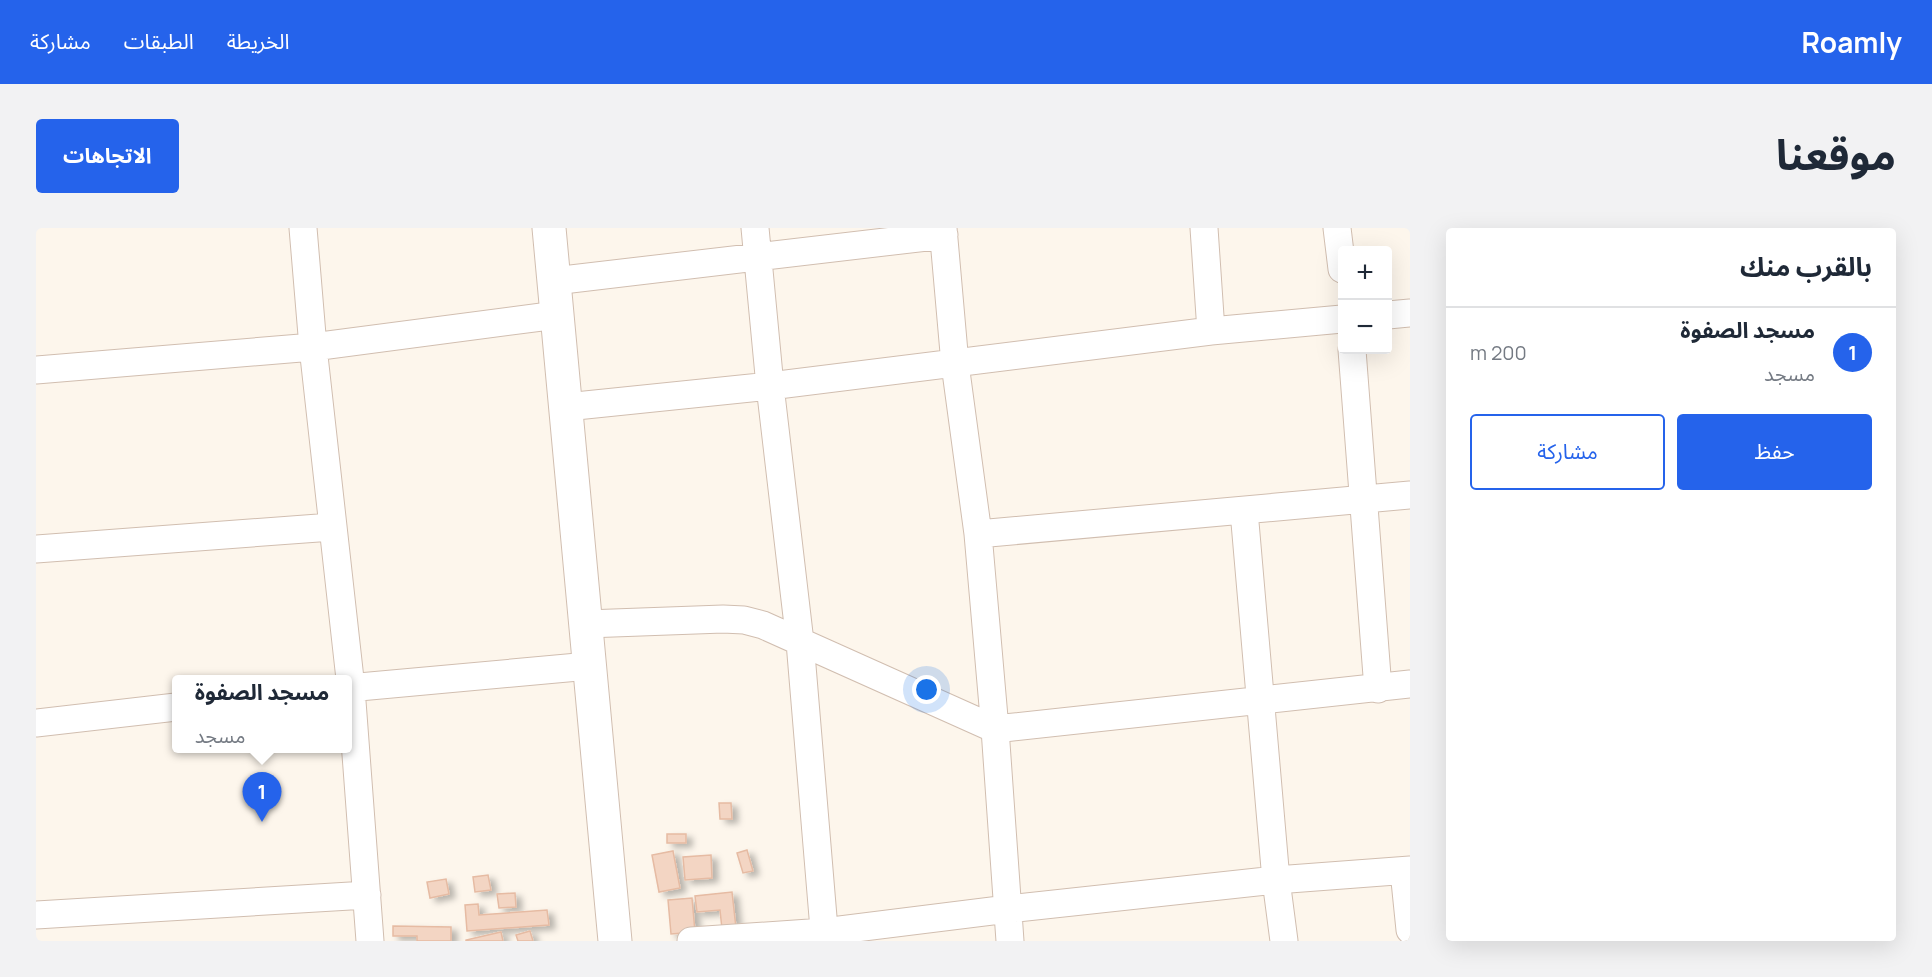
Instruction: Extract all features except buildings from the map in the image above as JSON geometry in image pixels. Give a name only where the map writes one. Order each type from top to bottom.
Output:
[{"type":"street","points":[[303,228],[313,347],[348,675]]},
{"type":"street","points":[[549,228],[615,941]]},
{"type":"street","points":[[755,228],[770,386],[800,642],[824,936]]},
{"type":"street","points":[[1204,228],[1211,331]]},
{"type":"street","points":[[1337,228],[1339,246]]},
{"type":"street","points":[[554,280],[758,258],[944,232],[955,364],[978,534],[1010,941]]},
{"type":"street","points":[[1392,315],[1410,313]]},
{"type":"street","points":[[36,370],[313,347],[557,315]]},
{"type":"street","points":[[566,407],[770,386],[1211,331],[1338,319]]},
{"type":"street","points":[[1352,354],[1378,689]]},
{"type":"street","points":[[978,534],[1410,495]]},
{"type":"street","points":[[1244,511],[1276,880],[1284,941]]},
{"type":"street","points":[[36,549],[333,527]]},
{"type":"street","points":[[586,624],[744,620],[763,625],[995,729],[1410,684]]},
{"type":"street","points":[[352,688],[590,666]]},
{"type":"street","points":[[36,723],[172,708]]},
{"type":"street","points":[[352,722],[370,941]]},
{"type":"street","points":[[692,941],[824,936],[1008,909],[1276,880],[1407,870],[1410,930]]},
{"type":"street","points":[[36,915],[367,895]]},
{"type":"place","name":"مسجد الصفوة","points":[[262,822]]}]
